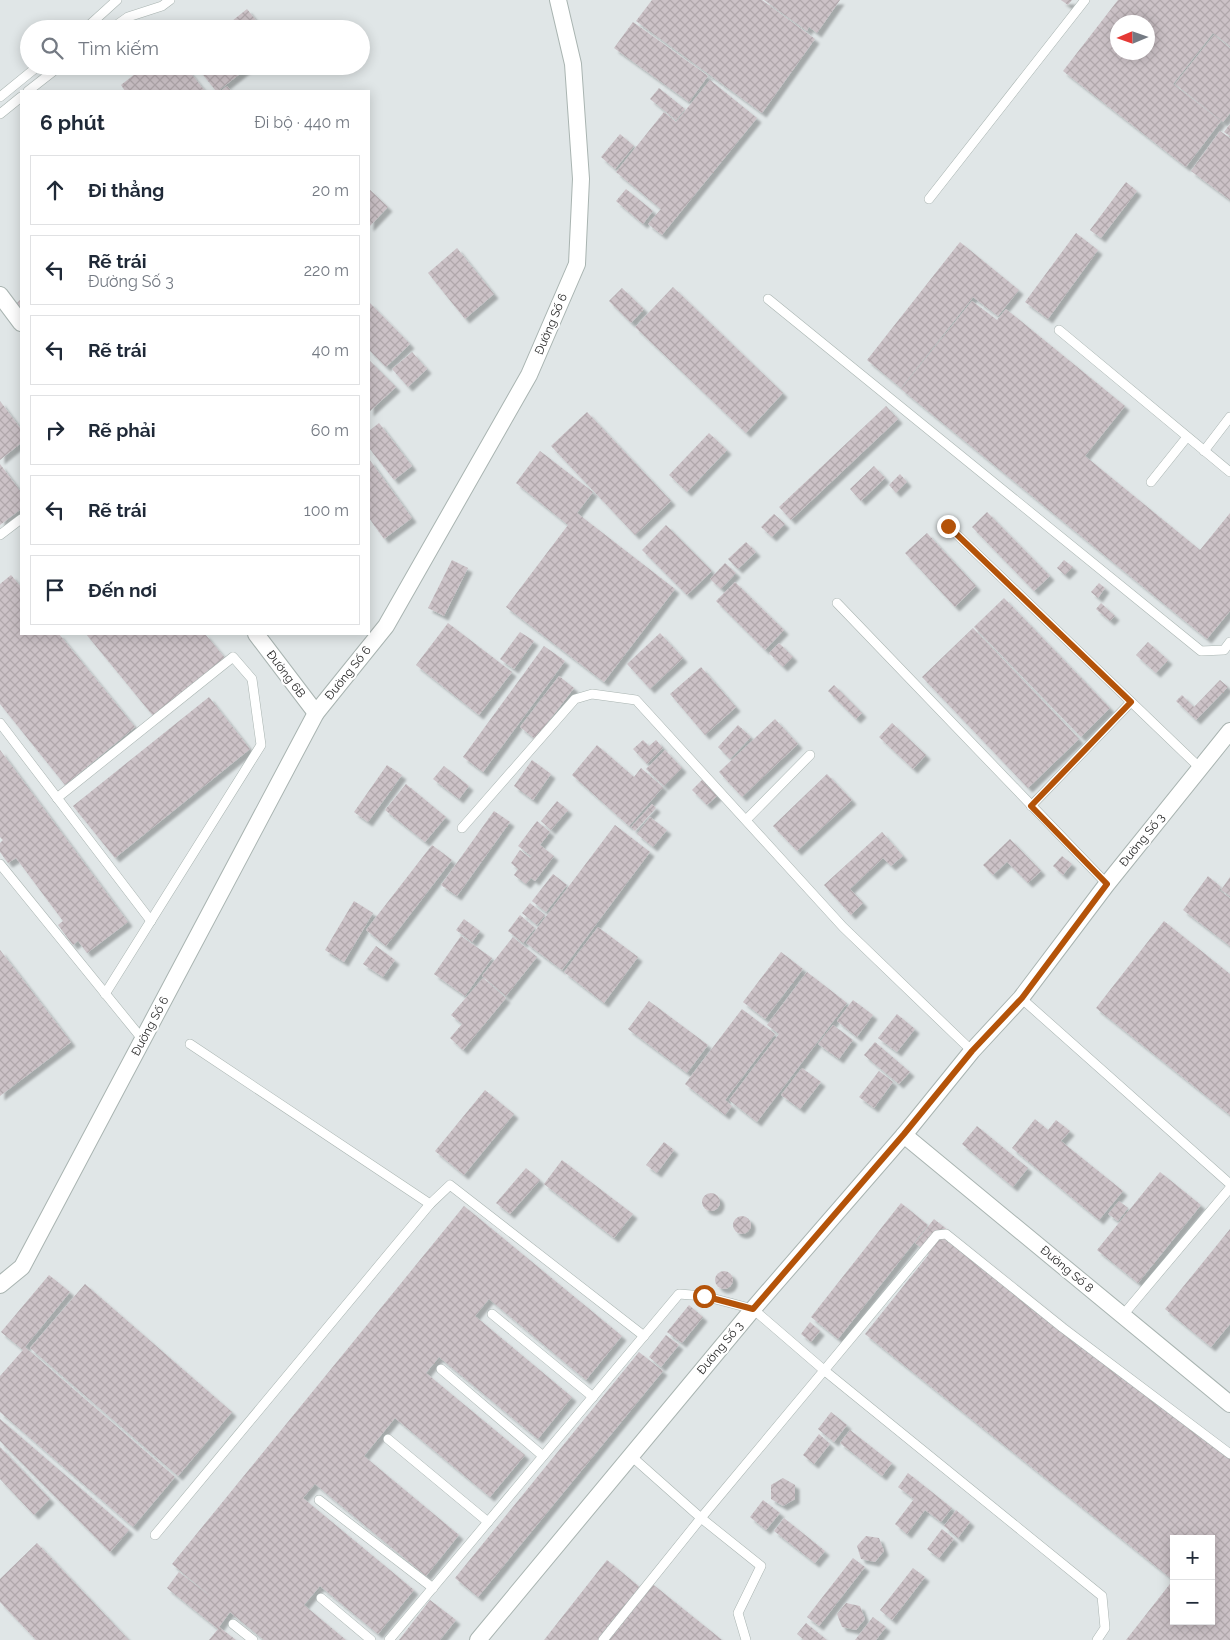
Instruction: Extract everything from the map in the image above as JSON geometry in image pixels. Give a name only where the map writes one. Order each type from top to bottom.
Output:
[{"type":"street","name":"Đường Số 6","points":[[0,1285],[22,1267],[316,713],[386,626],[529,375],[577,264],[581,179],[575,83],[573,64],[558,0]]},
{"type":"street","points":[[3,306],[20,322]]},
{"type":"street","name":"Đường 6B","points":[[257,635],[316,713]]},
{"type":"street","name":"Đường Số 3","points":[[478,1640],[753,1309],[904,1134],[972,1051],[1022,998],[1107,884],[1230,731]]},
{"type":"street","name":"Đường Số 8","points":[[904,1134],[1230,1404]]},
{"type":"lane","points":[[95,20],[117,0]]},
{"type":"lane","points":[[124,20],[162,6],[170,0]]},
{"type":"lane","points":[[930,199],[1085,0]]},
{"type":"lane","points":[[0,96],[27,75]]},
{"type":"lane","points":[[29,90],[48,75]]},
{"type":"lane","points":[[0,114],[20,98]]},
{"type":"lane","points":[[768,299],[1201,651],[1224,650],[1230,642]]},
{"type":"lane","points":[[1060,330],[1230,472]]},
{"type":"lane","points":[[1204,451],[1230,417]]},
{"type":"lane","points":[[1151,482],[1187,437]]},
{"type":"lane","points":[[0,535],[20,520]]},
{"type":"lane","points":[[948,526],[1200,768]]},
{"type":"lane","points":[[837,603],[1107,884]]},
{"type":"lane","points":[[57,798],[233,657],[252,679],[261,745],[105,994]]},
{"type":"lane","points":[[462,828],[575,699],[592,694],[636,700],[843,928],[972,1051]]},
{"type":"lane","points":[[1031,806],[1131,702]]},
{"type":"lane","points":[[0,724],[151,921]]},
{"type":"lane","points":[[746,820],[810,755]]},
{"type":"lane","points":[[0,864],[143,1040]]},
{"type":"lane","points":[[1022,998],[1230,1184]]},
{"type":"lane","points":[[190,1044],[430,1204]]},
{"type":"lane","points":[[155,1534],[430,1204],[450,1185],[644,1336]]},
{"type":"lane","points":[[1123,1315],[1230,1188]]},
{"type":"lane","points":[[603,1640],[701,1518],[937,1235],[946,1234],[1063,1328],[1230,1454]]},
{"type":"lane","points":[[390,1640],[679,1294],[704,1296],[753,1309],[825,1371],[1102,1596],[1105,1628],[1097,1640]]},
{"type":"lane","points":[[492,1314],[593,1397]]},
{"type":"lane","points":[[441,1369],[543,1456]]},
{"type":"lane","points":[[388,1439],[488,1522]]},
{"type":"lane","points":[[630,1455],[701,1518],[760,1566],[738,1613],[746,1640]]},
{"type":"lane","points":[[319,1500],[433,1588]]},
{"type":"lane","points":[[322,1598],[370,1640]]},
{"type":"lane","points":[[233,1624],[253,1640]]},
{"type":"shaded area","points":[[0,0],[1230,0],[1230,1640],[0,1640]]},
{"type":"building","points":[[652,0],[762,0],[815,39],[762,113],[636,21]]},
{"type":"building","points":[[764,0],[840,0],[817,33],[809,27],[807,31]]},
{"type":"building","points":[[1061,0],[1072,0],[1068,5]]},
{"type":"building","points":[[1118,0],[1230,0],[1230,46],[1213,33],[1173,84],[1221,121],[1186,167],[1063,71]]},
{"type":"building","points":[[247,9],[256,20],[233,20]]},
{"type":"building","points":[[633,22],[708,76],[689,102],[614,48]]},
{"type":"building","points":[[1214,35],[1230,48],[1230,113],[1223,122],[1175,84]]},
{"type":"building","points":[[134,75],[192,75],[204,90],[124,90],[121,85]]},
{"type":"building","points":[[203,75],[238,75],[219,90],[215,90]]},
{"type":"building","points":[[710,80],[757,118],[662,235],[648,224],[661,209],[616,172],[664,112],[676,122]]},
{"type":"building","points":[[227,86],[230,90],[222,90]]},
{"type":"building","points":[[659,88],[685,109],[676,120],[650,99]]},
{"type":"building","points":[[1230,124],[1230,136],[1224,132]]},
{"type":"building","points":[[1220,131],[1230,138],[1230,200],[1191,171]]},
{"type":"building","points":[[620,134],[634,146],[615,169],[601,157]]},
{"type":"building","points":[[1126,182],[1137,191],[1101,238],[1090,230]]},
{"type":"building","points":[[626,189],[653,211],[643,224],[616,201]]},
{"type":"building","points":[[370,190],[388,207],[370,226]]},
{"type":"building","points":[[1076,233],[1098,250],[1048,319],[1025,302]]},
{"type":"building","points":[[960,242],[1019,290],[998,316],[973,297],[901,388],[867,360]]},
{"type":"building","points":[[457,248],[494,294],[465,319],[428,273]]},
{"type":"building","points":[[673,287],[783,393],[746,433],[635,327]]},
{"type":"building","points":[[622,288],[644,309],[631,323],[609,301]]},
{"type":"building","points":[[20,300],[20,316],[13,307]]},
{"type":"building","points":[[972,301],[997,320],[1006,309],[1125,406],[1085,456],[1200,550],[1230,513],[1230,611],[1207,639],[901,389]]},
{"type":"building","points":[[370,303],[410,344],[386,367],[370,351]]},
{"type":"building","points":[[412,352],[427,369],[408,387],[392,369]]},
{"type":"building","points":[[370,361],[396,387],[370,411]]},
{"type":"building","points":[[0,401],[20,428],[20,444],[0,460]]},
{"type":"building","points":[[886,406],[898,419],[791,520],[779,507]]},
{"type":"building","points":[[587,412],[671,501],[635,535],[551,446]]},
{"type":"building","points":[[379,423],[412,466],[394,480],[370,449],[370,430]]},
{"type":"building","points":[[709,433],[727,450],[687,492],[669,475]]},
{"type":"building","points":[[540,451],[593,492],[577,513],[675,589],[604,682],[506,607],[568,525],[516,483]]},
{"type":"building","points":[[370,460],[412,518],[384,539],[370,519]]},
{"type":"building","points":[[0,464],[20,491],[20,510],[0,525]]},
{"type":"building","points":[[874,466],[885,478],[861,501],[850,489]]},
{"type":"building","points":[[900,474],[907,482],[896,493],[889,485]]},
{"type":"building","points":[[987,512],[1050,576],[1034,591],[972,527]]},
{"type":"building","points":[[774,514],[785,524],[772,537],[761,527]]},
{"type":"building","points":[[666,525],[712,571],[687,595],[642,550]]},
{"type":"building","points":[[927,533],[976,586],[955,607],[905,553]]},
{"type":"building","points":[[746,542],[756,552],[738,569],[728,559]]},
{"type":"building","points":[[452,560],[468,568],[444,616],[428,608]]},
{"type":"building","points":[[1064,560],[1073,567],[1065,575],[1057,568]]},
{"type":"building","points":[[725,563],[736,573],[721,589],[710,579]]},
{"type":"building","points":[[11,575],[20,586],[20,635],[60,635],[135,727],[65,785],[0,704],[0,584]]},
{"type":"building","points":[[735,582],[784,630],[765,650],[716,601]]},
{"type":"building","points":[[1099,583],[1105,588],[1098,598],[1091,592]]},
{"type":"building","points":[[1004,598],[1110,708],[1081,737],[974,627]]},
{"type":"building","points":[[1101,603],[1115,616],[1110,621],[1096,609]]},
{"type":"building","points":[[448,623],[512,672],[479,715],[416,665]]},
{"type":"building","points":[[973,628],[1079,739],[1028,788],[922,677]]},
{"type":"building","points":[[520,632],[534,641],[514,669],[500,659]]},
{"type":"building","points":[[660,633],[683,658],[650,689],[627,664]]},
{"type":"building","points":[[87,635],[206,635],[225,658],[154,717]]},
{"type":"building","points":[[1148,642],[1168,660],[1156,673],[1136,655]]},
{"type":"building","points":[[779,643],[793,657],[783,667],[769,653]]},
{"type":"building","points":[[544,646],[565,661],[483,772],[463,757]]},
{"type":"building","points":[[701,667],[736,707],[705,735],[670,694]]},
{"type":"building","points":[[559,676],[574,688],[535,739],[520,727]]},
{"type":"building","points":[[1220,680],[1228,687],[1196,720],[1176,701],[1182,695],[1194,707]]},
{"type":"building","points":[[834,685],[862,713],[856,719],[828,691]]},
{"type":"building","points":[[209,697],[250,749],[115,858],[73,806]]},
{"type":"building","points":[[775,719],[798,744],[742,797],[719,772]]},
{"type":"building","points":[[892,723],[926,755],[913,769],[879,737]]},
{"type":"building","points":[[738,725],[751,737],[730,759],[718,747]]},
{"type":"building","points":[[643,740],[649,746],[656,740],[663,748],[647,764],[633,749]]},
{"type":"building","points":[[597,745],[634,777],[641,768],[663,787],[629,826],[572,775]]},
{"type":"building","points":[[0,750],[128,922],[87,953],[78,941],[73,945],[58,925],[63,921],[16,858],[8,863],[0,852],[0,843],[3,840],[0,837]]},
{"type":"building","points":[[665,750],[682,768],[664,786],[646,769]]},
{"type":"building","points":[[532,760],[551,774],[533,800],[514,786]]},
{"type":"building","points":[[387,765],[402,775],[368,822],[354,812]]},
{"type":"building","points":[[444,766],[469,786],[459,799],[433,779]]},
{"type":"building","points":[[827,774],[852,800],[797,851],[773,826]]},
{"type":"building","points":[[703,779],[718,795],[707,805],[692,790]]},
{"type":"building","points":[[406,784],[446,817],[425,842],[385,810]]},
{"type":"building","points":[[557,801],[568,810],[551,830],[541,821]]},
{"type":"building","points":[[652,804],[656,808],[635,831],[631,827]]},
{"type":"building","points":[[494,811],[510,822],[457,896],[441,885]]},
{"type":"building","points":[[650,817],[667,830],[653,847],[637,834]]},
{"type":"building","points":[[537,821],[550,832],[540,845],[554,856],[535,881],[531,878],[526,884],[514,875],[518,869],[511,863],[520,850],[530,858],[535,852],[531,856],[518,846]]},
{"type":"building","points":[[615,825],[650,852],[562,970],[526,943]]},
{"type":"building","points":[[882,832],[903,856],[891,866],[883,858],[850,889],[863,903],[851,915],[824,885]]},
{"type":"building","points":[[1010,839],[1041,871],[1028,883],[1007,862],[993,875],[983,865]]},
{"type":"building","points":[[432,845],[452,860],[386,946],[366,930]]},
{"type":"building","points":[[1062,856],[1072,864],[1063,875],[1053,866]]},
{"type":"building","points":[[553,874],[567,885],[546,912],[532,901]]},
{"type":"building","points":[[1208,876],[1221,887],[1219,890],[1230,898],[1230,946],[1183,910]]},
{"type":"building","points":[[1230,877],[1230,896],[1221,890]]},
{"type":"building","points":[[354,901],[373,913],[344,962],[325,950]]},
{"type":"building","points":[[530,903],[545,915],[537,925],[522,913]]},
{"type":"building","points":[[520,915],[535,928],[523,943],[508,931]]},
{"type":"building","points":[[464,919],[480,931],[472,942],[456,930]]},
{"type":"building","points":[[1164,921],[1230,974],[1230,1115],[1096,1008]]},
{"type":"building","points":[[598,927],[638,957],[604,1003],[564,972]]},
{"type":"building","points":[[461,936],[492,958],[465,996],[434,974]]},
{"type":"building","points":[[513,937],[537,957],[506,996],[482,976]]},
{"type":"building","points":[[376,946],[395,960],[383,977],[363,964]]},
{"type":"building","points":[[0,950],[71,1042],[0,1096]]},
{"type":"building","points":[[781,952],[803,969],[765,1019],[743,1002]]},
{"type":"building","points":[[807,972],[847,1003],[757,1122],[729,1100],[779,1034],[767,1025]]},
{"type":"building","points":[[483,978],[506,998],[463,1050],[450,1038],[462,1024],[451,1015]]},
{"type":"building","points":[[853,1000],[873,1015],[857,1037],[837,1021]]},
{"type":"building","points":[[649,1001],[708,1045],[687,1073],[628,1029]]},
{"type":"building","points":[[742,1009],[775,1034],[725,1100],[732,1106],[725,1115],[685,1084]]},
{"type":"building","points":[[897,1014],[915,1029],[897,1052],[878,1038]]},
{"type":"building","points":[[833,1025],[853,1040],[839,1059],[818,1044]]},
{"type":"building","points":[[875,1042],[910,1072],[899,1084],[864,1055]]},
{"type":"building","points":[[802,1068],[821,1082],[800,1109],[781,1095]]},
{"type":"building","points":[[879,1071],[893,1082],[874,1108],[859,1097]]},
{"type":"building","points":[[485,1090],[514,1114],[464,1175],[435,1151]]},
{"type":"building","points":[[1035,1119],[1048,1130],[1056,1120],[1070,1131],[1061,1141],[1123,1191],[1099,1220],[1012,1148]]},
{"type":"building","points":[[977,1126],[1028,1168],[1013,1187],[962,1144]]},
{"type":"building","points":[[664,1142],[674,1150],[657,1173],[646,1165]]},
{"type":"building","points":[[562,1160],[633,1214],[614,1238],[544,1184]]},
{"type":"building","points":[[526,1168],[540,1180],[510,1214],[496,1203]]},
{"type":"building","points":[[1160,1172],[1201,1205],[1138,1283],[1097,1250]]},
{"type":"building","points":[[711,1193],[717,1196],[720,1202],[717,1208],[711,1211],[705,1208],[702,1202],[705,1196]]},
{"type":"building","points":[[1119,1201],[1128,1208],[1118,1221],[1108,1214]]},
{"type":"building","points":[[901,1203],[928,1225],[838,1339],[811,1317]]},
{"type":"building","points":[[464,1206],[622,1336],[586,1380],[489,1299],[475,1316],[572,1397],[538,1439],[439,1357],[426,1373],[525,1455],[490,1497],[395,1418],[364,1456],[459,1535],[426,1576],[315,1484],[303,1498],[414,1590],[378,1634],[320,1586],[304,1605],[346,1640],[264,1640],[230,1612],[219,1627],[236,1640],[209,1640],[218,1629],[167,1588],[179,1572],[214,1599],[172,1564]]},
{"type":"building","points":[[742,1216],[748,1219],[751,1225],[748,1231],[742,1234],[736,1231],[733,1225],[736,1219]]},
{"type":"building","points":[[934,1219],[1230,1456],[1230,1640],[1126,1640],[1170,1584],[1170,1625],[1215,1625],[1215,1535],[1170,1535],[1170,1578],[865,1334],[929,1254],[915,1243]]},
{"type":"building","points":[[1230,1229],[1230,1324],[1211,1347],[1165,1309]]},
{"type":"building","points":[[724,1271],[730,1274],[733,1280],[730,1286],[724,1289],[718,1286],[715,1280],[718,1274]]},
{"type":"building","points":[[49,1275],[70,1292],[25,1347],[175,1477],[133,1527],[0,1412],[0,1376],[23,1350],[1,1332]]},
{"type":"building","points":[[85,1284],[232,1412],[178,1476],[30,1348]]},
{"type":"building","points":[[689,1305],[703,1317],[682,1343],[667,1332]]},
{"type":"building","points":[[810,1322],[820,1331],[811,1342],[801,1334]]},
{"type":"building","points":[[666,1335],[679,1345],[661,1367],[649,1357]]},
{"type":"building","points":[[639,1352],[663,1371],[478,1597],[455,1578]]},
{"type":"building","points":[[831,1412],[847,1425],[834,1442],[818,1429]]},
{"type":"building","points":[[0,1419],[129,1530],[110,1552],[0,1441]]},
{"type":"building","points":[[850,1430],[892,1463],[882,1476],[840,1443]]},
{"type":"building","points":[[819,1434],[830,1444],[814,1464],[803,1455]]},
{"type":"building","points":[[0,1447],[50,1499],[34,1515],[0,1479]]},
{"type":"building","points":[[908,1473],[952,1508],[941,1522],[925,1510],[907,1534],[895,1524],[914,1499],[898,1487]]},
{"type":"building","points":[[783,1478],[795,1485],[795,1499],[783,1506],[771,1499],[771,1485]]},
{"type":"building","points":[[763,1500],[780,1513],[766,1530],[750,1517]]},
{"type":"building","points":[[956,1510],[970,1522],[958,1538],[944,1526]]},
{"type":"building","points":[[784,1518],[825,1551],[815,1563],[774,1531]]},
{"type":"building","points":[[942,1529],[954,1539],[939,1558],[927,1549]]},
{"type":"building","points":[[866,1536],[879,1538],[884,1551],[875,1562],[861,1559],[857,1546]]},
{"type":"building","points":[[37,1543],[129,1640],[36,1640],[0,1602],[0,1579]]},
{"type":"building","points":[[853,1558],[865,1567],[819,1626],[807,1617]]},
{"type":"building","points":[[607,1560],[641,1588],[600,1640],[544,1640]]},
{"type":"building","points":[[913,1568],[925,1577],[892,1620],[880,1610]]},
{"type":"building","points":[[650,1582],[722,1640],[604,1640]]},
{"type":"building","points":[[430,1600],[456,1620],[440,1640],[399,1640]]},
{"type":"building","points":[[846,1603],[860,1606],[865,1619],[856,1630],[842,1627],[837,1614]]},
{"type":"building","points":[[873,1617],[886,1627],[876,1640],[855,1640]]},
{"type":"building","points":[[806,1623],[827,1640],[804,1640],[797,1634]]},
{"type":"route","points":[[704,1296],[753,1309],[904,1134],[972,1051],[1022,998],[1107,884],[1031,806],[1131,702],[948,526]]}]
